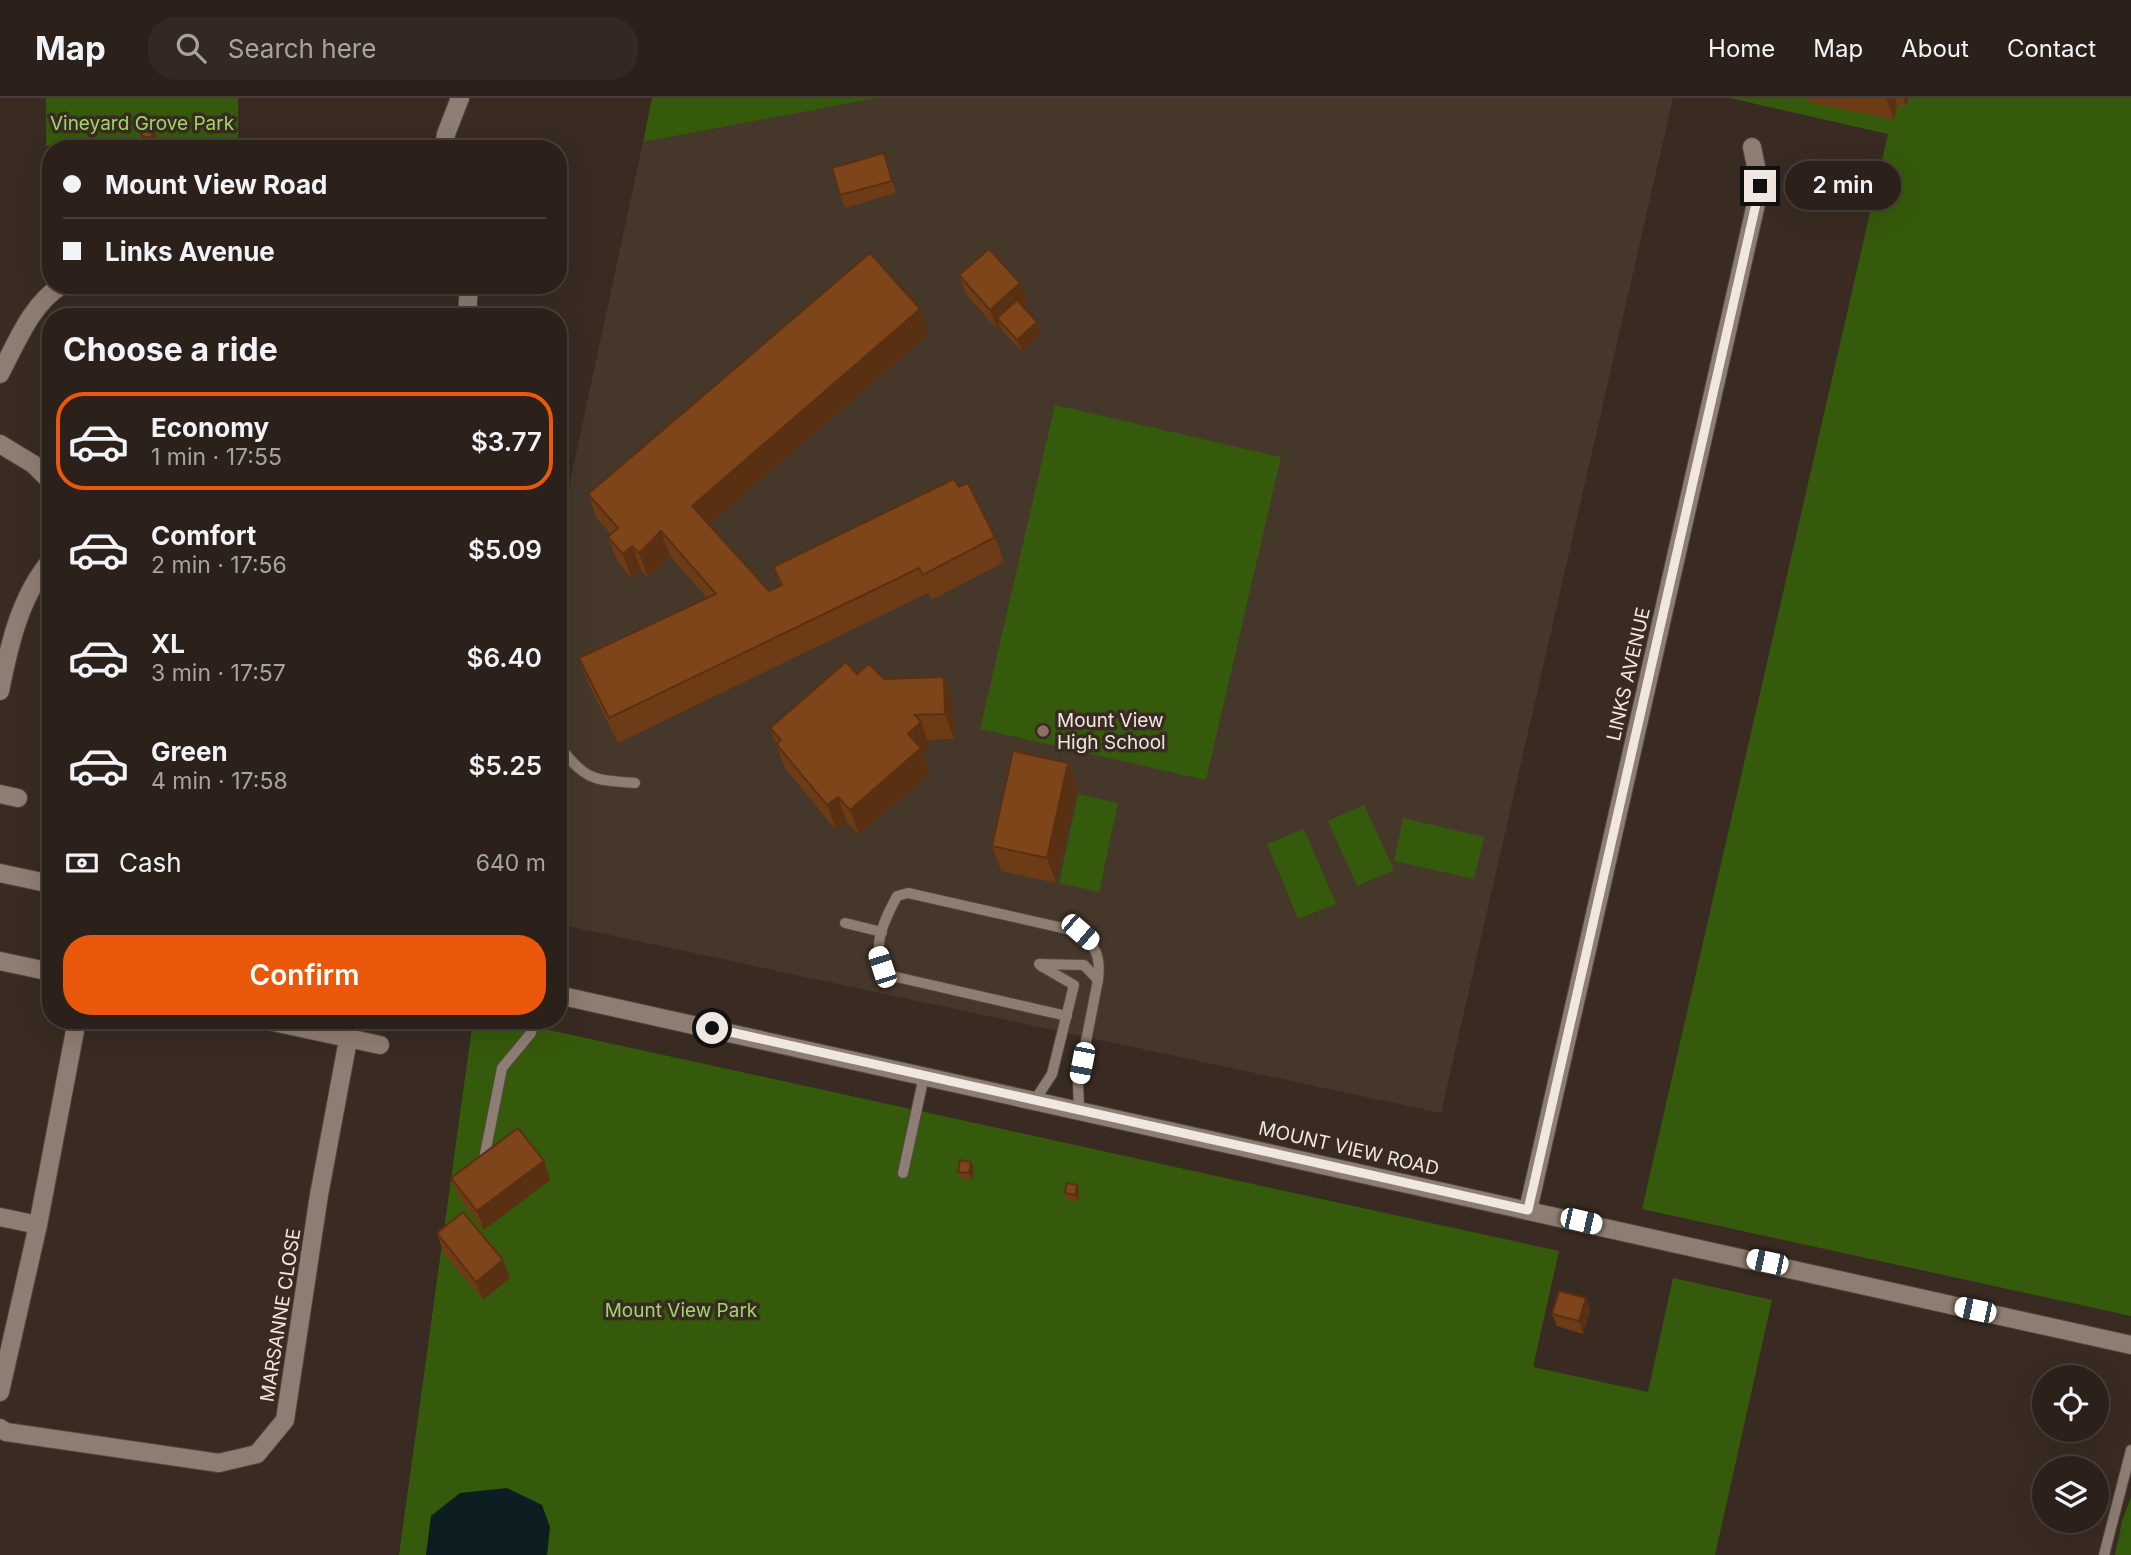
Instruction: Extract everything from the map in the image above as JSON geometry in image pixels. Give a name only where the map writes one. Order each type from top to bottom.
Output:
[{"type":"street","points":[[445,140],[460,98]]},
{"type":"street","name":"LINKS AVENUE","points":[[1528,1210],[1760,186],[1752,147]]},
{"type":"street","points":[[0,374],[29,318],[50,294]]},
{"type":"street","points":[[0,444],[33,464],[42,473]]},
{"type":"street","points":[[0,691],[10,646],[24,603],[42,574]]},
{"type":"street","points":[[0,873],[42,882]]},
{"type":"street","points":[[0,961],[42,970]]},
{"type":"street","name":"MOUNT VIEW ROAD","points":[[567,997],[2131,1345]]},
{"type":"street","points":[[0,1392],[38,1225],[75,1029]]},
{"type":"street","points":[[302,1029],[380,1045]]},
{"type":"street","name":"MARSANNE CLOSE","points":[[0,1428],[6,1432],[219,1464],[257,1454],[285,1420],[319,1195],[348,1040]]},
{"type":"street","points":[[0,1217],[38,1225]]},
{"type":"lane","points":[[567,754],[584,774],[603,781],[635,783]]},
{"type":"lane","points":[[1067,1016],[892,976],[882,967],[878,952],[885,919],[897,896],[908,893],[1080,932],[1094,945],[1100,967],[1078,1082],[1079,1109]]},
{"type":"lane","points":[[845,923],[882,933]]},
{"type":"lane","points":[[1035,1100],[1052,1074],[1074,985],[1039,964],[1084,965],[1098,980]]},
{"type":"lane","points":[[483,1165],[502,1068],[532,1029]]},
{"type":"lane","points":[[903,1173],[924,1076]]},
{"type":"lane","points":[[2104,1555],[2131,1450]]},
{"type":"shaded area","name":"Mount View High School","points":[[878,98],[1673,98],[1441,1113],[567,926],[567,496],[643,142]]},
{"type":"shaded area","points":[[507,1488],[542,1505],[550,1527],[547,1555],[426,1555],[431,1516],[460,1493]]},
{"type":"green space","name":"Vineyard Grove Park","points":[[46,98],[238,98],[238,140],[46,140]]},
{"type":"green space","points":[[652,98],[878,98],[643,142]]},
{"type":"green space","points":[[1730,98],[2131,98],[2131,1316],[1642,1209],[1888,134]]},
{"type":"green space","points":[[1055,405],[1281,457],[1206,780],[980,729]]},
{"type":"green space","points":[[1078,794],[1118,803],[1099,892],[1059,883]]},
{"type":"green space","points":[[1364,805],[1394,870],[1357,886],[1328,821]]},
{"type":"green space","points":[[1403,818],[1484,837],[1474,879],[1394,861]]},
{"type":"green space","points":[[1304,829],[1336,904],[1298,919],[1267,844]]},
{"type":"green space","name":"Mount View Park","points":[[472,1029],[545,1029],[1559,1251],[1533,1367],[1648,1392],[1673,1278],[1772,1300],[1715,1555],[399,1555]]},
{"type":"green space","points":[[2131,1497],[2131,1555],[2115,1555],[2122,1521]]},
{"type":"building","points":[[145,122],[153,123],[155,131],[150,138],[142,136],[140,129]]},
{"type":"building","points":[[884,153],[892,181],[840,195],[832,168]]},
{"type":"building","points":[[989,249],[1020,283],[990,310],[959,275]]},
{"type":"building","points":[[870,253],[920,309],[692,506],[769,591],[782,585],[773,567],[954,479],[959,487],[968,483],[995,537],[923,575],[919,568],[609,718],[579,658],[716,594],[661,531],[639,553],[632,546],[623,554],[608,537],[618,528],[588,494]]},
{"type":"building","points":[[1017,300],[1037,322],[1017,340],[997,318]]},
{"type":"building","points":[[846,662],[857,674],[869,664],[884,679],[944,677],[945,714],[915,715],[921,722],[908,734],[921,748],[850,810],[838,797],[827,805],[776,744],[781,740],[770,728]]},
{"type":"building","points":[[1013,751],[1068,763],[1047,858],[992,846]]},
{"type":"building","points":[[518,1128],[544,1161],[477,1211],[451,1178]]},
{"type":"building","points":[[960,1160],[971,1162],[969,1173],[958,1172]]},
{"type":"building","points":[[1067,1183],[1077,1185],[1075,1195],[1065,1193]]},
{"type":"building","points":[[463,1212],[503,1260],[476,1282],[437,1233]]},
{"type":"building","points":[[1559,1291],[1586,1298],[1579,1321],[1552,1314]]},
{"type":"place","name":"Mount View High School","points":[[1043,731]]},
{"type":"route","points":[[712,1028],[1528,1210],[1760,186]]}]
